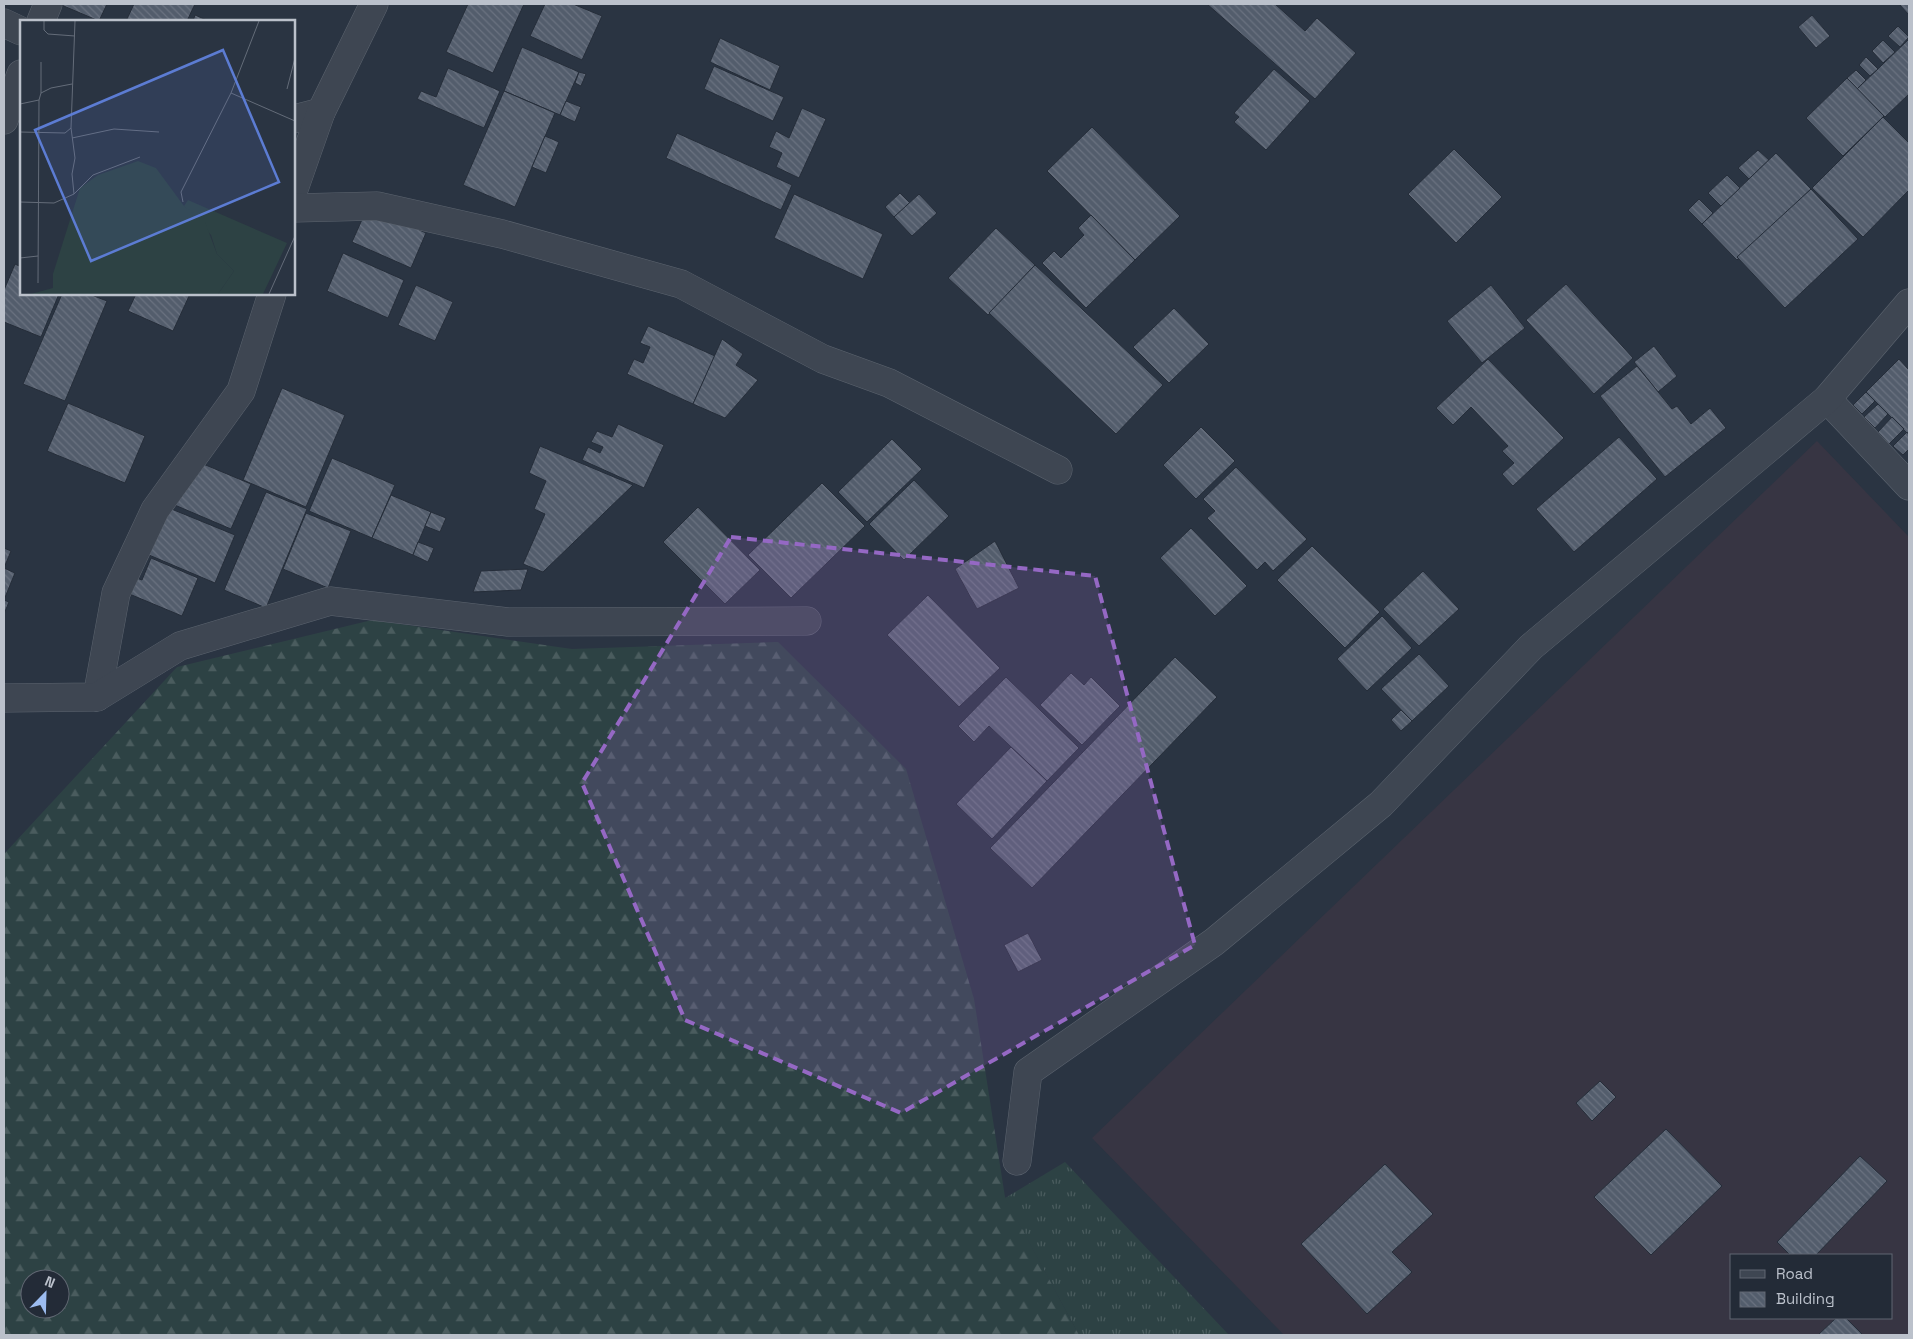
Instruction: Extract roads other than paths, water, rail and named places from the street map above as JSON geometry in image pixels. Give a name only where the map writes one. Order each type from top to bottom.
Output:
[{"type":"street","points":[[41,20],[48,4]]},
{"type":"street","points":[[295,186],[321,112],[374,4]]},
{"type":"street","points":[[4,23],[20,31]]},
{"type":"street","points":[[4,120],[20,77]]},
{"type":"street","points":[[295,119],[321,112]]},
{"type":"street","points":[[295,208],[377,206],[502,234],[681,284],[823,359],[889,383],[1058,470]]},
{"type":"street","points":[[97,697],[116,593],[155,510],[241,392],[272,295]]},
{"type":"street","points":[[1017,1161],[1028,1072],[1214,942],[1381,804],[1531,647],[1827,399],[1909,303]]},
{"type":"street","points":[[1827,399],[1909,486]]},
{"type":"street","points":[[4,698],[97,697],[180,646],[330,601],[508,622],[807,621]]}]
